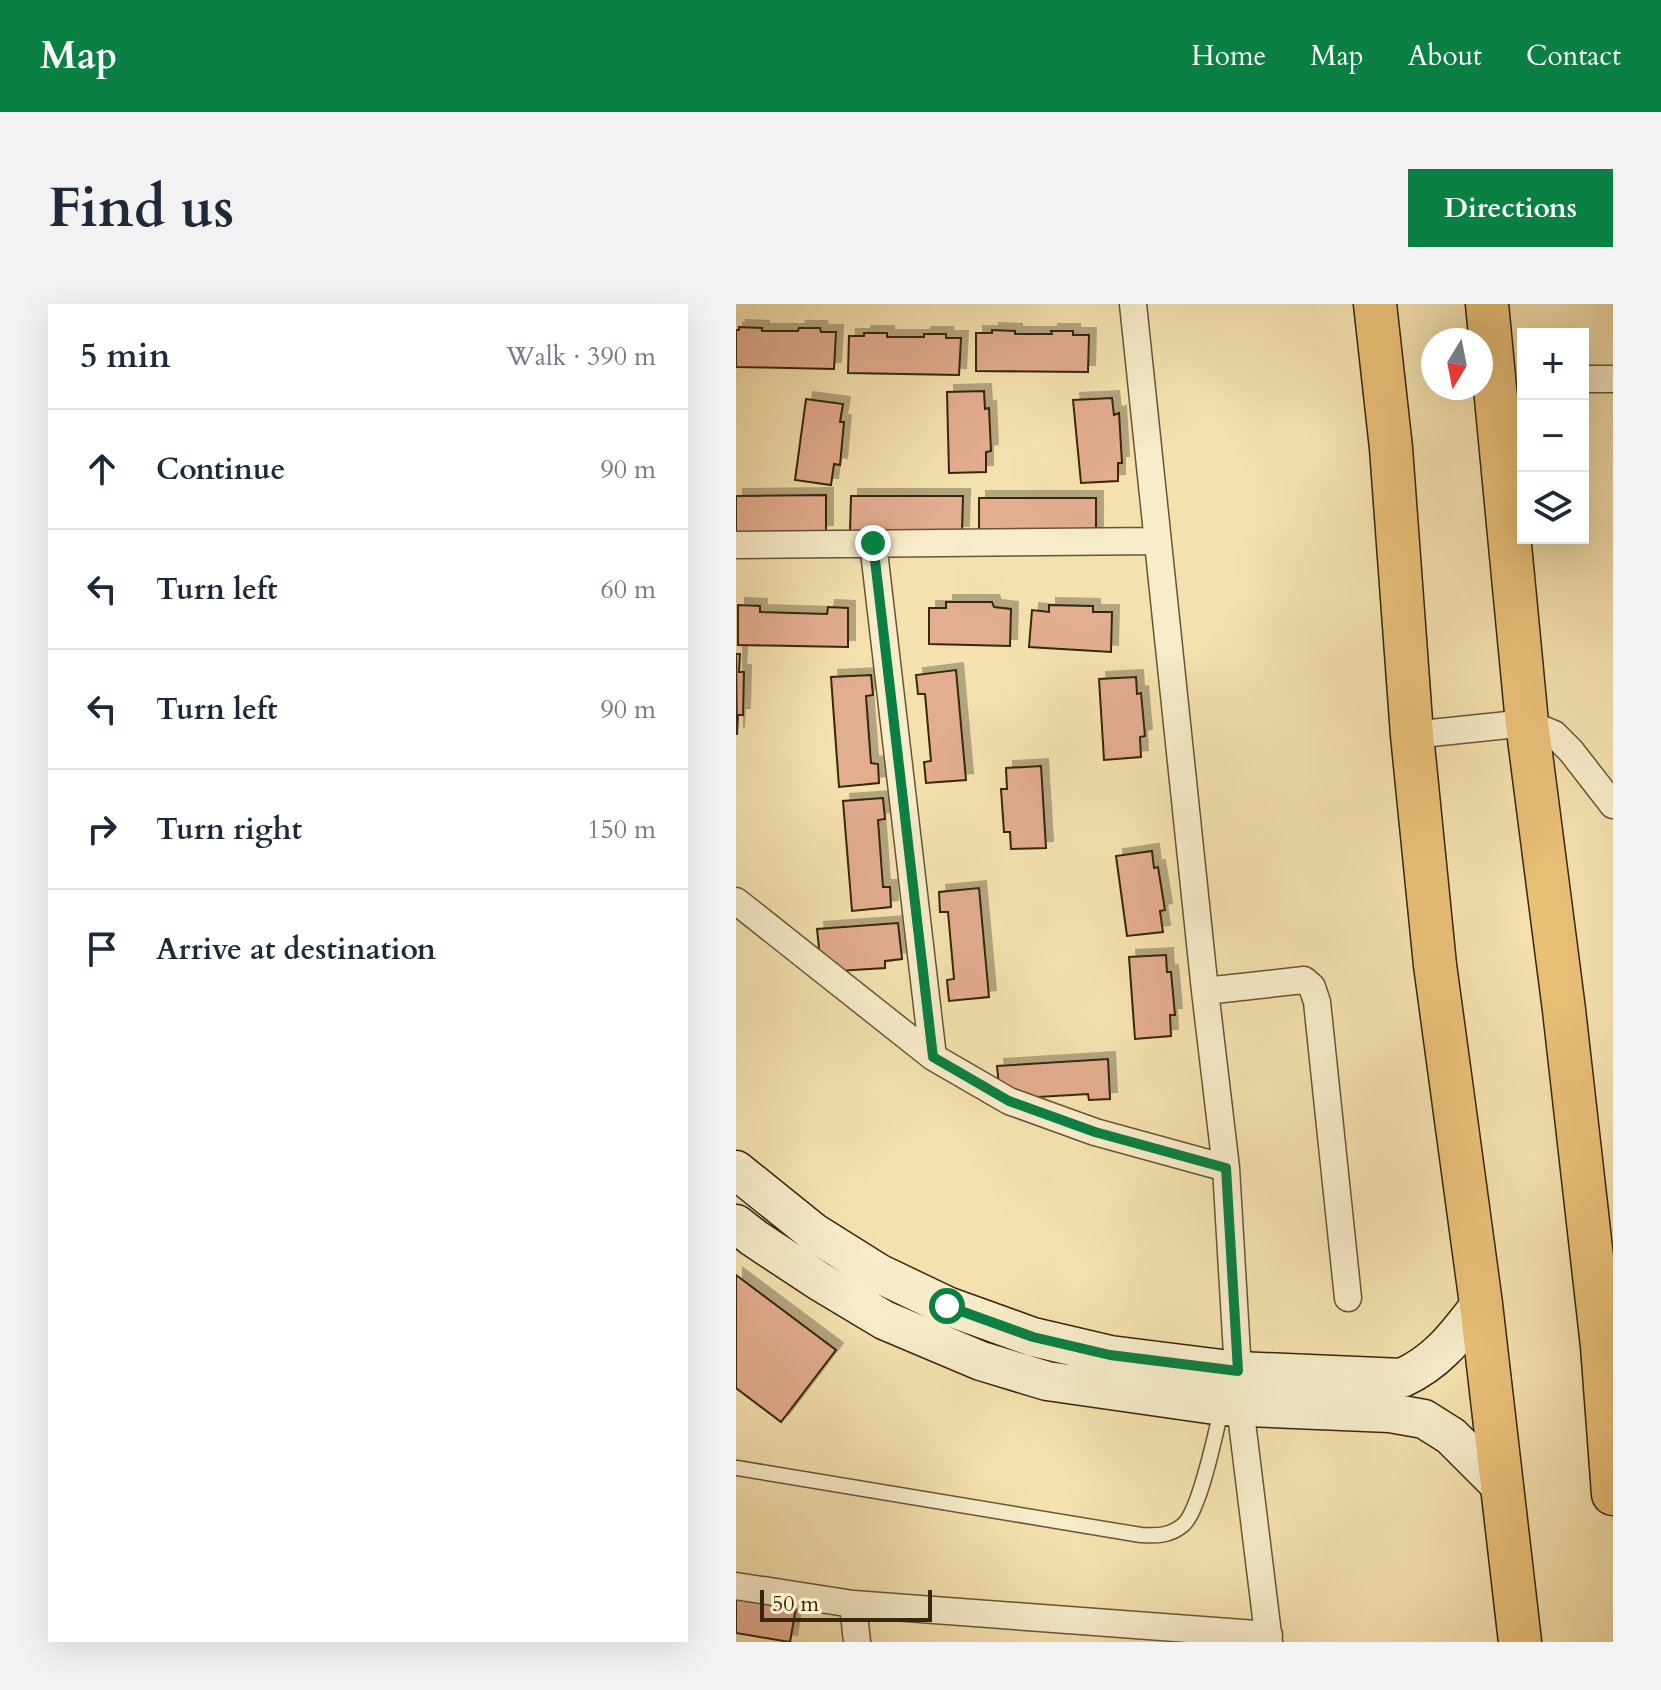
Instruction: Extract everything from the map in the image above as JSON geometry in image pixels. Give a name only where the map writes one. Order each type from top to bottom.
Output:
[{"type":"main road","points":[[1375,304],[1391,448],[1412,735],[1435,965],[1481,1304],[1520,1642]]},
{"type":"main road","points":[[1487,304],[1510,389],[1527,723],[1607,1346],[1613,1494]]},
{"type":"main road","points":[[736,1170],[813,1232],[880,1274],[947,1306],[1033,1337],[1110,1355],[1233,1394],[1402,1378],[1422,1369],[1451,1343],[1481,1304]]},
{"type":"main road","points":[[736,1224],[819,1281],[884,1320],[981,1361],[1047,1381],[1233,1394],[1424,1419],[1451,1436],[1503,1488]]},
{"type":"street","points":[[736,1586],[853,1604],[1269,1638],[1233,1394],[1226,1168],[1133,304]]},
{"type":"street","points":[[1589,379],[1613,379]]},
{"type":"street","points":[[736,545],[1157,541]]},
{"type":"street","points":[[873,543],[933,1057]]},
{"type":"street","points":[[1412,735],[1527,723],[1554,734],[1613,805]]},
{"type":"street","points":[[736,901],[933,1057],[1009,1101],[1095,1132],[1226,1168]]},
{"type":"street","points":[[1205,991],[1304,980],[1312,987],[1317,1002],[1348,1298]]},
{"type":"street","points":[[853,1604],[857,1642]]},
{"type":"lane","points":[[737,1468],[1141,1535],[1164,1536],[1185,1524],[1199,1496],[1233,1394]]},
{"type":"building","points":[[739,327],[762,328],[762,331],[820,328],[821,332],[836,332],[834,369],[736,367],[736,330]]},
{"type":"building","points":[[992,330],[1015,331],[1015,334],[1073,331],[1073,335],[1089,335],[1088,372],[976,371],[976,333],[992,333]]},
{"type":"building","points":[[864,333],[887,333],[887,337],[946,334],[946,338],[961,338],[959,375],[848,373],[849,336],[864,336]]},
{"type":"building","points":[[984,391],[985,409],[989,408],[991,451],[986,452],[986,472],[949,473],[947,392]]},
{"type":"building","points":[[1112,398],[1114,415],[1119,413],[1122,463],[1118,463],[1118,481],[1081,483],[1073,400]]},
{"type":"building","points":[[806,399],[843,404],[840,465],[834,464],[831,485],[795,480]]},
{"type":"building","points":[[826,495],[826,532],[736,537],[736,496]]},
{"type":"building","points":[[851,496],[963,496],[962,533],[850,532]]},
{"type":"building","points":[[979,498],[1096,498],[1096,536],[979,535]]},
{"type":"building","points":[[946,602],[992,602],[994,607],[1011,609],[1010,646],[929,644],[929,608],[946,608]]},
{"type":"building","points":[[738,605],[760,606],[760,612],[827,614],[828,607],[848,608],[848,647],[738,645]]},
{"type":"building","points":[[1049,605],[1093,606],[1093,612],[1112,612],[1111,652],[1029,647],[1032,610],[1049,612]]},
{"type":"building","points":[[736,654],[740,654],[739,672],[744,672],[743,715],[738,715],[737,735]]},
{"type":"building","points":[[956,670],[966,780],[926,783],[924,762],[931,761],[925,694],[918,694],[916,675]]},
{"type":"building","points":[[871,675],[873,695],[866,696],[871,763],[878,764],[879,783],[839,787],[831,677]]},
{"type":"building","points":[[1136,677],[1137,694],[1141,693],[1145,736],[1140,737],[1141,757],[1104,760],[1099,679]]},
{"type":"building","points":[[1041,766],[1046,848],[1011,849],[1010,832],[1004,832],[1001,789],[1007,789],[1006,768]]},
{"type":"building","points":[[883,798],[885,819],[878,820],[883,887],[890,887],[891,907],[852,911],[843,801]]},
{"type":"building","points":[[1152,851],[1154,868],[1158,867],[1165,910],[1160,911],[1163,932],[1127,936],[1116,856]]},
{"type":"building","points":[[979,888],[989,997],[949,1001],[947,980],[954,979],[948,912],[940,912],[939,892]]},
{"type":"building","points":[[898,923],[902,959],[885,961],[885,968],[838,971],[838,965],[821,967],[817,929]]},
{"type":"building","points":[[1166,955],[1167,972],[1171,972],[1175,1015],[1170,1015],[1171,1036],[1135,1039],[1129,957]]},
{"type":"building","points":[[1108,1059],[1110,1099],[1089,1100],[1088,1094],[1021,1098],[1001,1105],[997,1066]]},
{"type":"building","points":[[736,1275],[836,1350],[781,1422],[736,1388]]},
{"type":"building","points":[[736,1591],[797,1602],[790,1642],[736,1633]]},
{"type":"route","points":[[873,543],[933,1057],[1009,1101],[1095,1132],[1226,1168],[1238,1371],[1110,1355],[1033,1337],[947,1306]]}]
